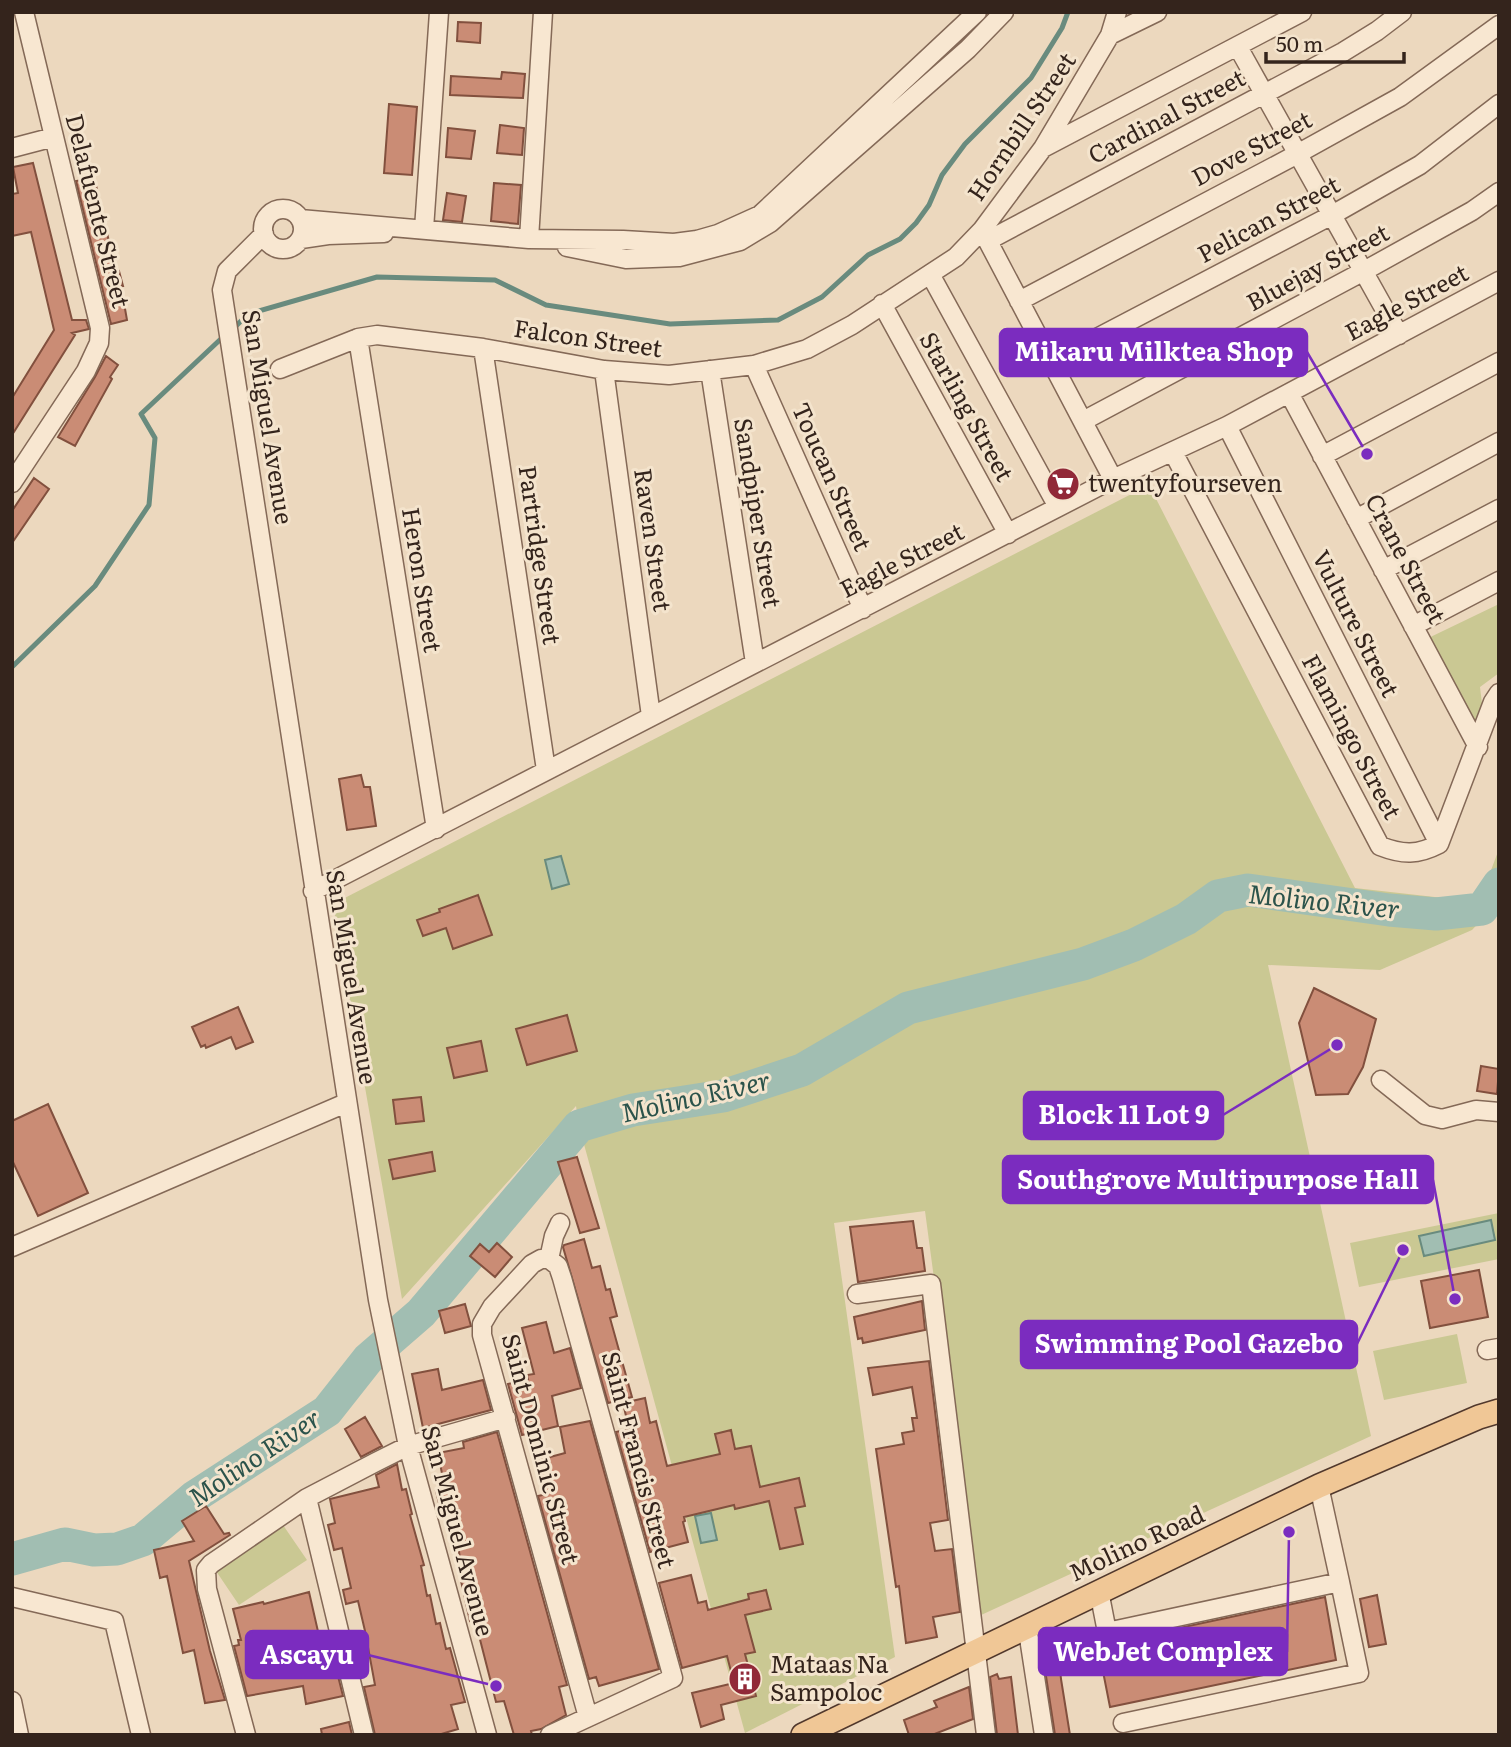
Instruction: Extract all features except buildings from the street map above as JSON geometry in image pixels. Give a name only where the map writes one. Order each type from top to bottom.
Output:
[{"type":"main road","name":"Molino Road","points":[[810,1733],[1027,1625],[1319,1486],[1479,1417],[1499,1411]]},
{"type":"street","name":"Delafuente Street","points":[[12,483],[86,371],[99,343],[97,310],[24,12]]},
{"type":"street","points":[[424,229],[439,12]]},
{"type":"street","points":[[529,239],[543,12]]},
{"type":"street","points":[[300,219],[303,233],[296,245],[284,249],[271,245],[264,234],[265,220],[275,211],[289,211],[300,219],[529,239],[674,243],[718,234],[760,215],[977,12]]},
{"type":"street","points":[[529,239],[626,259],[679,257],[740,241],[770,223],[968,49],[1004,12]]},
{"type":"street","name":"Hornbill Street","points":[[882,304],[956,257],[985,235],[1043,148],[1110,35],[1117,12]]},
{"type":"street","points":[[1110,35],[1157,12]]},
{"type":"street","points":[[1043,148],[1302,12]]},
{"type":"street","name":"Cardinal Street","points":[[985,235],[1343,52],[1402,12]]},
{"type":"street","name":"Dove Street","points":[[1019,301],[1400,97],[1499,25]]},
{"type":"street","points":[[1238,47],[1399,335]]},
{"type":"street","name":"Pelican Street","points":[[1051,362],[1332,215],[1420,165],[1499,104]]},
{"type":"street","points":[[12,148],[54,137]]},
{"type":"street","name":"Bluejay Street","points":[[1083,421],[1364,271],[1472,211],[1499,192]]},
{"type":"street","points":[[300,239],[424,229]]},
{"type":"street","name":"San Miguel Avenue","points":[[264,234],[227,271],[222,290],[321,888],[346,1103],[378,1300],[408,1446],[487,1735]]},
{"type":"street","points":[[985,235],[1113,479]]},
{"type":"street","points":[[930,274],[1058,507]]},
{"type":"street","name":"Eagle Street","points":[[321,888],[546,769],[1058,507],[1227,426],[1499,281]]},
{"type":"street","name":"Falcon Street","points":[[280,369],[358,338],[377,335],[483,348],[604,370],[669,376],[754,365],[807,349],[852,325],[882,304]]},
{"type":"street","name":"Starling Street","points":[[882,304],[1008,534]]},
{"type":"street","name":"Heron Street","points":[[358,338],[436,829]]},
{"type":"street","name":"Partridge Street","points":[[483,348],[546,769]]},
{"type":"street","points":[[1322,456],[1499,362]]},
{"type":"street","name":"Toucan Street","points":[[754,365],[863,609]]},
{"type":"street","name":"Raven Street","points":[[604,370],[651,716]]},
{"type":"street","name":"Sandpiper Street","points":[[710,370],[755,663]]},
{"type":"street","name":"Crane Street","points":[[1289,393],[1478,747]]},
{"type":"street","name":"Vulture Street","points":[[1227,426],[1440,844]]},
{"type":"street","points":[[1356,519],[1499,442]]},
{"type":"street","name":"Flamingo Street","points":[[1173,452],[1380,846],[1394,852],[1408,853],[1423,852],[1440,844]]},
{"type":"street","points":[[1383,570],[1499,509]]},
{"type":"street","points":[[1413,626],[1499,582]]},
{"type":"street","points":[[1440,844],[1493,702],[1499,693]]},
{"type":"street","points":[[1381,1080],[1425,1115],[1442,1119],[1476,1110],[1499,1112]]},
{"type":"street","points":[[12,1247],[346,1103]]},
{"type":"street","points":[[549,1259],[560,1223]]},
{"type":"street","name":"Saint Dominic Street","points":[[549,1259],[541,1259],[532,1264],[492,1307],[482,1324],[485,1346],[588,1717]]},
{"type":"street","name":"Saint Francis Street","points":[[549,1259],[558,1266],[562,1278],[673,1678],[588,1717]]},
{"type":"street","points":[[857,1294],[931,1284],[986,1735]]},
{"type":"street","points":[[246,1735],[207,1589],[206,1570],[218,1558],[307,1498],[408,1446],[506,1418]]},
{"type":"street","points":[[1123,1723],[1359,1673],[1319,1486]]},
{"type":"street","points":[[307,1498],[363,1735]]},
{"type":"street","points":[[1099,1591],[1107,1632],[1340,1582]]},
{"type":"street","points":[[12,1597],[114,1621],[141,1735]]},
{"type":"street","points":[[1027,1625],[1044,1735]]},
{"type":"street","points":[[13,1706],[19,1735]]},
{"type":"street","points":[[550,1735],[588,1717]]},
{"type":"shaded area","points":[[1149,485],[1355,888],[1479,902],[1499,849],[1499,901],[1472,930],[1380,970],[1268,965],[1371,1436],[979,1616],[925,1211],[834,1223],[895,1657],[745,1733],[579,1126],[576,1106],[402,1299],[333,904]]},
{"type":"shaded area","points":[[1499,604],[1499,673],[1480,687],[1483,712],[1468,732],[1418,643]]},
{"type":"shaded area","points":[[561,856],[569,884],[552,889],[545,860]]},
{"type":"shaded area","points":[[1499,1213],[1499,1259],[1359,1287],[1350,1243]]},
{"type":"shaded area","points":[[1491,1220],[1495,1240],[1424,1256],[1419,1236]]},
{"type":"shaded area","points":[[1457,1334],[1467,1383],[1384,1400],[1373,1351]]},
{"type":"shaded area","points":[[711,1513],[717,1540],[701,1543],[695,1516]]},
{"type":"shaded area","points":[[283,1525],[307,1560],[239,1605],[216,1571]]},
{"type":"waterway","points":[[232,330],[248,314],[377,277],[495,280],[546,305],[670,324],[778,320],[822,297],[868,255],[900,239],[916,223],[929,205],[942,175],[965,144],[1031,78],[1062,28],[1068,12]]},
{"type":"waterway","points":[[12,667],[95,586],[149,505],[155,438],[141,414],[224,336]]},
{"type":"waterway","name":"Molino River","points":[[12,1559],[65,1544],[94,1550],[117,1549],[143,1540],[194,1497],[327,1411],[368,1359],[421,1313],[579,1126],[633,1110],[723,1096],[802,1070],[908,1008],[1083,964],[1134,945],[1186,919],[1218,896],[1248,890],[1436,914],[1482,909],[1499,884]]},
{"type":"place","name":"Mikaru Milktea Shop","points":[[1367,454]]},
{"type":"place","name":"twentyfourseven","points":[[1063,484]]},
{"type":"place","name":"Block 11 Lot 9","points":[[1337,1045]]},
{"type":"place","name":"Swimming Pool Gazebo","points":[[1403,1250]]},
{"type":"place","name":"Southgrove Multipurpose Hall","points":[[1455,1299]]},
{"type":"place","name":"WebJet Complex","points":[[1289,1532]]},
{"type":"place","name":"Mataas Na Sampoloc","points":[[745,1679]]},
{"type":"place","name":"Ascayu","points":[[496,1686]]}]
